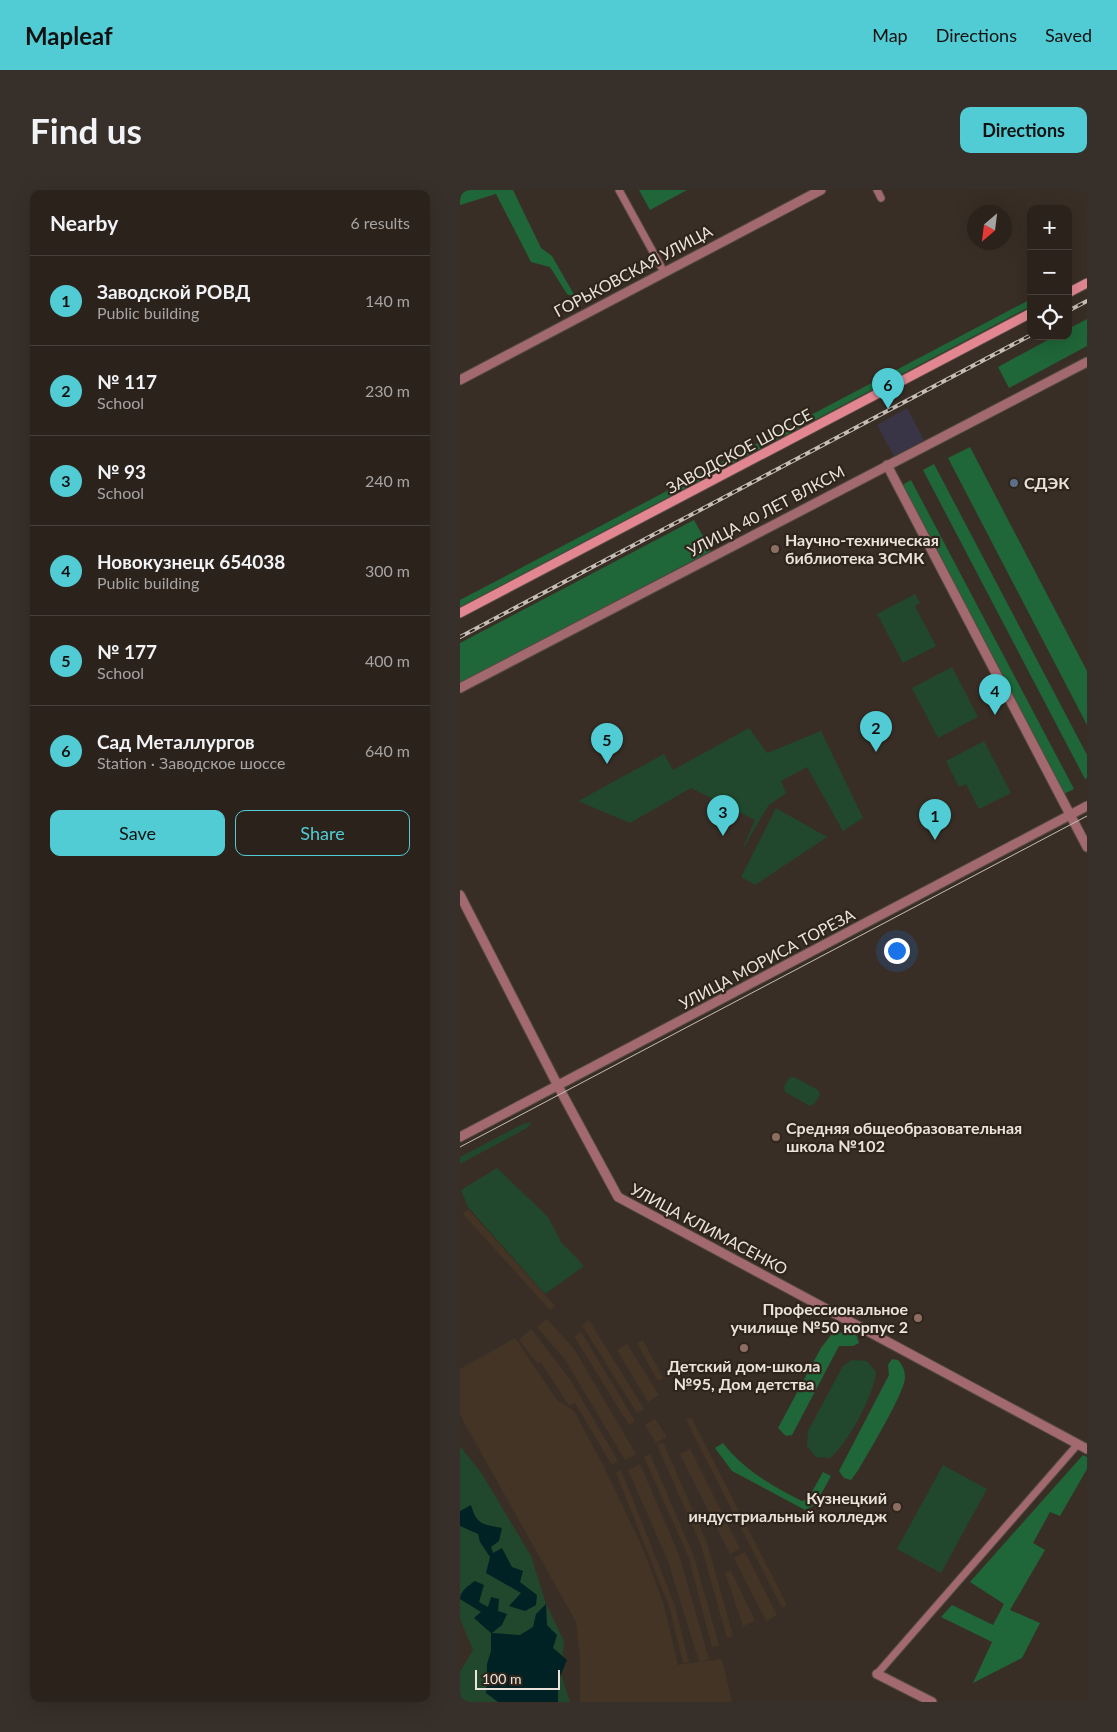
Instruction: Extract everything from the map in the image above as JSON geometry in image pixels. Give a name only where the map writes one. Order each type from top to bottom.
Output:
[{"type":"main road","points":[[1072,291],[1087,283]]},
{"type":"main road","name":"ЗАВОДСКОЕ ШОССЕ","points":[[460,613],[1027,315]]},
{"type":"street","points":[[619,190],[664,272]]},
{"type":"street","name":"ГОРЬКОВСКАЯ УЛИЦА","points":[[460,380],[821,190]]},
{"type":"street","points":[[876,190],[881,198]]},
{"type":"street","name":"УЛИЦА 40 ЛЕТ ВЛКСМ","points":[[460,688],[1087,362]]},
{"type":"street","points":[[886,465],[1087,847]]},
{"type":"street","name":"УЛИЦА МОРИСА ТОРЕЗА","points":[[460,1137],[1087,806]]},
{"type":"street","name":"УЛИЦА КЛИМАСЕНКО","points":[[460,896],[558,1086],[618,1197],[1087,1449]]},
{"type":"street","points":[[932,1702],[877,1674],[1078,1444]]},
{"type":"shaded area","points":[[907,408],[924,440],[894,456],[877,425]]},
{"type":"shaded area","points":[[468,1209],[555,1306],[550,1310],[463,1214]]},
{"type":"shaded area","points":[[547,1319],[574,1349],[636,1454],[625,1460],[564,1358],[537,1327]]},
{"type":"shaded area","points":[[589,1320],[644,1409],[637,1413],[582,1325]]},
{"type":"shaded area","points":[[531,1329],[571,1381],[618,1461],[612,1465],[575,1403],[569,1406],[541,1362],[538,1364],[519,1340]]},
{"type":"shaded area","points":[[581,1332],[635,1421],[629,1425],[574,1336]]},
{"type":"shaded area","points":[[515,1338],[557,1400],[574,1411],[603,1465],[643,1549],[663,1602],[678,1665],[699,1662],[668,1561],[628,1470],[640,1464],[679,1555],[709,1659],[702,1662],[722,1659],[732,1702],[580,1702],[580,1657],[576,1622],[460,1415],[460,1369]]},
{"type":"shaded area","points":[[643,1340],[663,1378],[658,1381],[637,1343]]},
{"type":"shaded area","points":[[627,1344],[659,1395],[648,1402],[617,1350]]},
{"type":"shaded area","points":[[691,1417],[787,1605],[782,1608],[686,1420]]},
{"type":"shaded area","points":[[655,1419],[667,1437],[656,1443],[645,1425]]},
{"type":"shaded area","points":[[663,1442],[707,1543],[733,1636],[727,1638],[701,1545],[657,1445]]},
{"type":"shaded area","points":[[690,1449],[740,1549],[730,1554],[680,1454]]},
{"type":"shaded area","points":[[650,1454],[694,1557],[719,1645],[712,1647],[689,1558],[644,1457]]},
{"type":"shaded area","points":[[621,1470],[675,1606],[689,1662],[683,1663],[669,1606],[616,1473]]},
{"type":"shaded area","points":[[745,1552],[777,1615],[766,1621],[734,1558]]},
{"type":"shaded area","points":[[731,1571],[755,1621],[743,1626],[725,1573]]},
{"type":"green space","points":[[460,190],[513,190],[541,248],[552,256],[576,298],[567,294],[550,267],[531,262],[496,194],[460,205]]},
{"type":"green space","points":[[639,190],[687,190],[650,210]]},
{"type":"green space","points":[[1027,301],[1027,308],[460,607],[460,600]]},
{"type":"green space","points":[[1087,319],[1087,346],[1009,388],[998,367],[1048,340],[1072,340],[1072,327]]},
{"type":"green space","points":[[970,447],[1087,671],[1087,725],[948,458]]},
{"type":"green space","points":[[934,464],[1087,755],[1087,778],[1085,779],[923,470]]},
{"type":"green space","points":[[911,480],[1074,789],[1062,795],[900,486]]},
{"type":"green space","points":[[694,520],[711,551],[460,683],[460,643]]},
{"type":"green space","points":[[915,594],[920,603],[915,606],[936,646],[903,663],[877,614]]},
{"type":"green space","points":[[952,667],[978,717],[938,738],[912,688]]},
{"type":"green space","points":[[749,728],[767,753],[821,731],[863,818],[843,831],[807,767],[781,781],[786,793],[768,806],[741,852],[755,820],[691,788],[630,823],[578,801],[664,754],[673,770]]},
{"type":"green space","points":[[984,741],[1011,793],[979,809],[966,784],[959,787],[946,761]]},
{"type":"green space","points":[[776,808],[827,837],[755,885],[741,877]]},
{"type":"green space","points":[[794,1077],[818,1090],[820,1095],[814,1104],[810,1106],[785,1092],[784,1087],[789,1078]]},
{"type":"green space","points":[[532,1122],[527,1128],[460,1164],[460,1157],[523,1124]]},
{"type":"green space","points":[[497,1168],[548,1217],[561,1242],[584,1266],[545,1294],[468,1207],[461,1190]]},
{"type":"green space","points":[[850,1330],[856,1334],[859,1343],[853,1346],[839,1346],[792,1435],[786,1436],[778,1428],[821,1348],[831,1335]]},
{"type":"green space","points":[[892,1359],[898,1360],[905,1373],[899,1396],[859,1469],[851,1480],[844,1478],[839,1471],[889,1375],[888,1365]]},
{"type":"green space","points":[[852,1360],[867,1361],[876,1372],[870,1393],[859,1418],[837,1451],[830,1458],[816,1457],[807,1446],[808,1431],[843,1366]]},
{"type":"green space","points":[[723,1443],[749,1469],[802,1501],[808,1499],[823,1472],[831,1476],[815,1505],[805,1510],[732,1471],[715,1448]]},
{"type":"green space","points":[[460,1446],[482,1474],[531,1556],[546,1604],[564,1641],[561,1674],[570,1702],[460,1702],[460,1672],[473,1650],[460,1619]]},
{"type":"green space","points":[[1083,1455],[1087,1457],[1087,1469],[1060,1516],[1050,1512],[1033,1543],[1045,1550],[1010,1610],[1040,1623],[1022,1658],[973,1683],[992,1642],[941,1617],[952,1605],[993,1625],[1004,1604],[970,1582]]},
{"type":"green space","points":[[943,1465],[987,1489],[941,1573],[897,1549]]},
{"type":"water","points":[[471,1505],[478,1520],[490,1526],[502,1528],[499,1541],[491,1547],[493,1553],[502,1548],[512,1567],[523,1571],[520,1582],[537,1595],[536,1605],[525,1611],[509,1606],[521,1593],[486,1573],[490,1557],[480,1542],[478,1534],[460,1526],[460,1511]]},
{"type":"water","points":[[475,1581],[484,1585],[479,1602],[488,1607],[491,1597],[499,1599],[498,1611],[507,1614],[502,1625],[492,1633],[520,1635],[533,1627],[536,1614],[546,1604],[547,1625],[557,1635],[553,1648],[567,1660],[558,1681],[558,1702],[498,1702],[486,1693],[491,1633],[474,1618],[481,1612],[460,1599],[463,1591]]},
{"type":"tram line","points":[[460,1147],[1087,816]]},
{"type":"railway","points":[[1072,309],[1087,301]]},
{"type":"railway","points":[[460,637],[1027,337]]},
{"type":"place","name":"Сад Металлургов","points":[[888,409]]},
{"type":"place","name":"СДЭК","points":[[1014,483]]},
{"type":"place","name":"Научно-техническая библиотека ЗСМК","points":[[775,549]]},
{"type":"place","name":"Новокузнецк 654038","points":[[995,715]]},
{"type":"place","name":"№ 117","points":[[876,752]]},
{"type":"place","name":"№ 177","points":[[607,764]]},
{"type":"place","name":"№ 93","points":[[723,836]]},
{"type":"place","name":"Заводской РОВД","points":[[935,840]]},
{"type":"place","name":"Средняя общеобразовательная школа №102","points":[[776,1137]]},
{"type":"place","name":"Профессиональное училище №50 корпус 2","points":[[918,1318]]},
{"type":"place","name":"Детский дом-школа №95, Дом детства","points":[[744,1348]]},
{"type":"place","name":"Кузнецкий индустриальный колледж","points":[[897,1507]]}]
